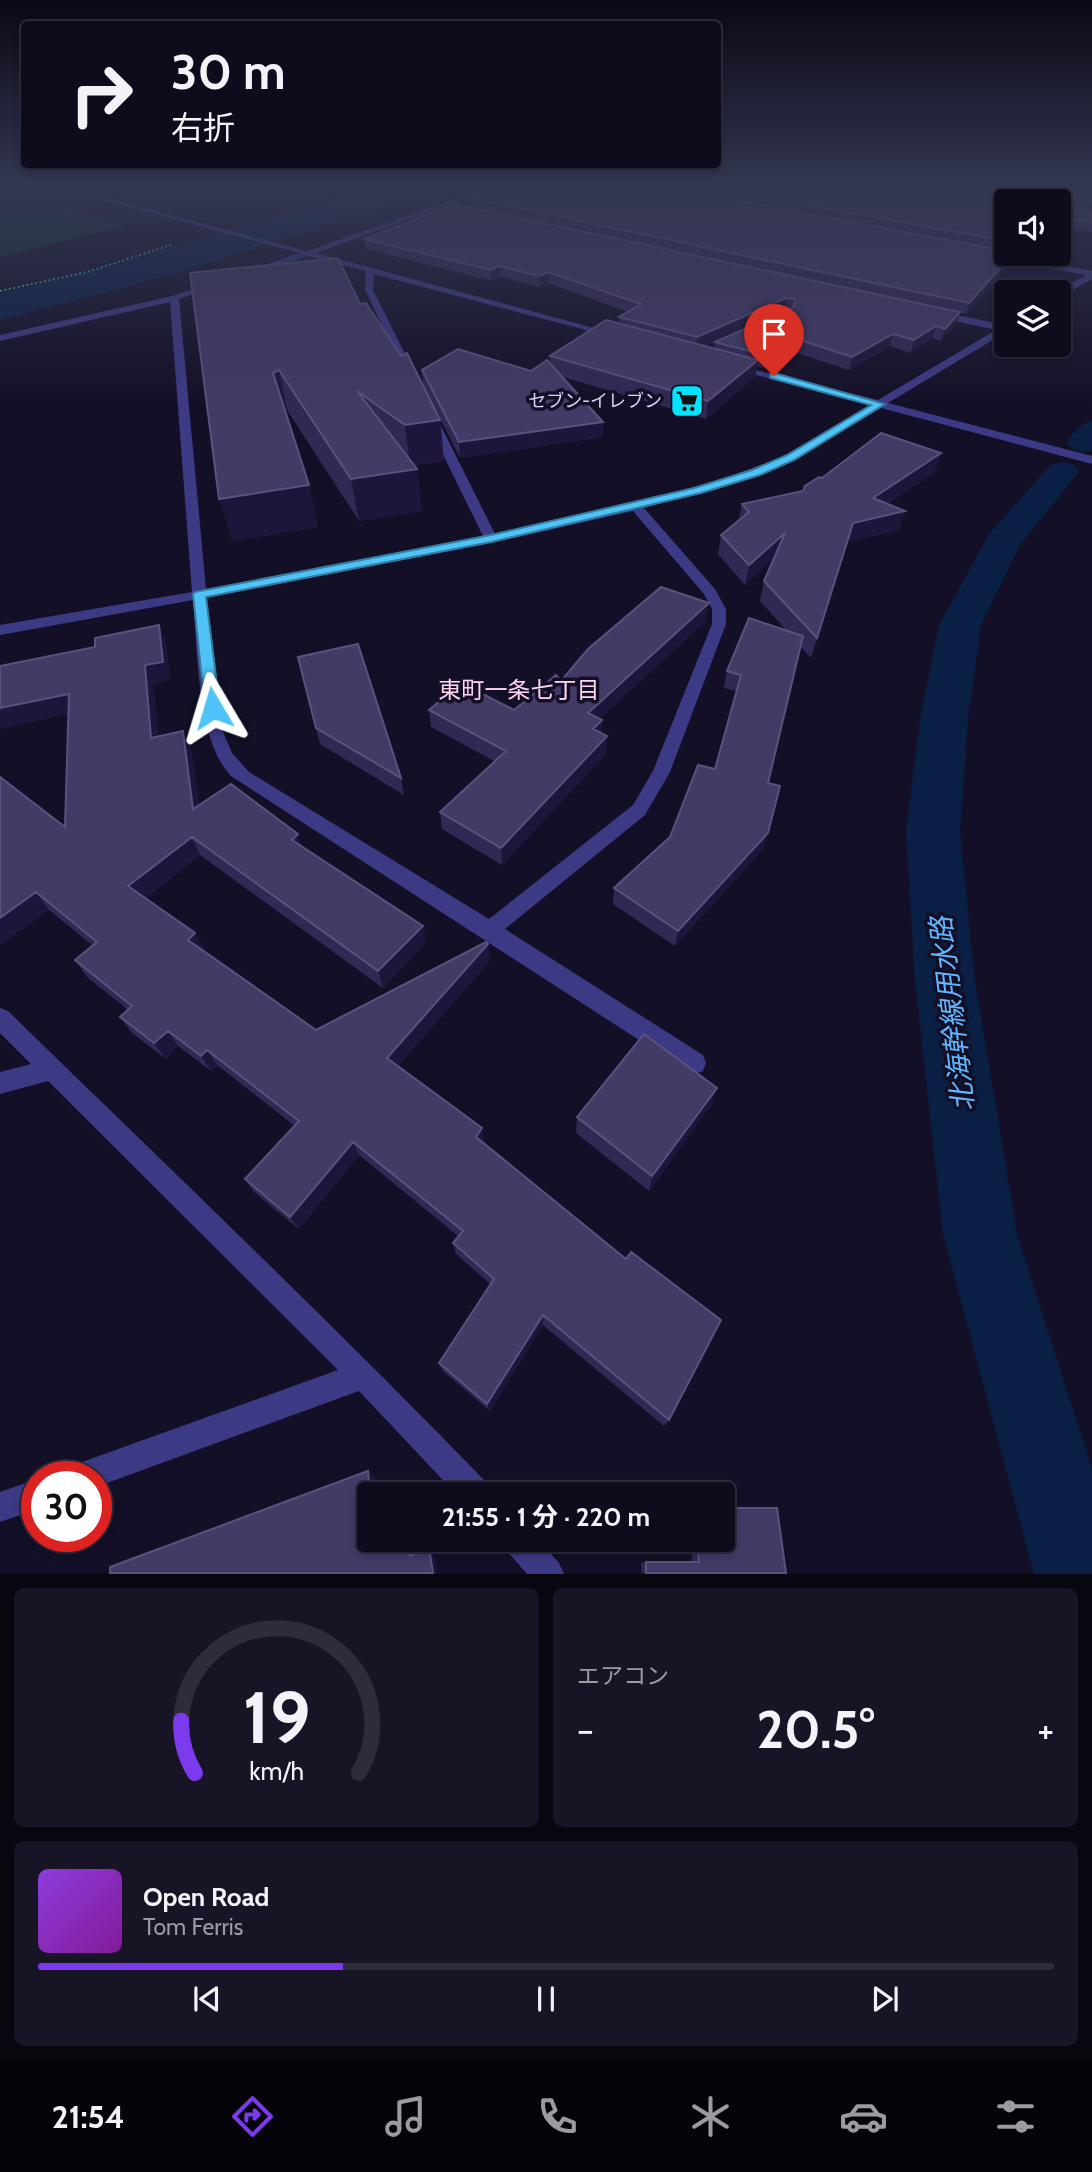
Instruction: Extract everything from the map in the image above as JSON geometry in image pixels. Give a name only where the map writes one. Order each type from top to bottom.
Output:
[{"type":"street","points":[[252,273],[294,259]]},
{"type":"street","points":[[331,259],[631,339]]},
{"type":"street","points":[[1014,259],[1092,274]]},
{"type":"street","points":[[370,270],[369,290],[416,387]]},
{"type":"street","points":[[1071,287],[1092,274]]},
{"type":"street","points":[[0,338],[174,298],[226,281]]},
{"type":"street","points":[[174,298],[200,594],[215,732],[221,753],[231,767],[695,1063]]},
{"type":"street","points":[[923,312],[994,326]]},
{"type":"street","points":[[0,630],[491,539],[635,506],[756,472],[825,439],[994,335]]},
{"type":"street","points":[[722,363],[1092,460]]},
{"type":"street","points":[[428,411],[491,539]]},
{"type":"street","points":[[490,930],[639,810],[661,772],[719,624],[719,609],[710,592],[635,506]]},
{"type":"street","points":[[0,1018],[363,1375],[465,1482]]},
{"type":"street","points":[[0,1083],[53,1069]]},
{"type":"street","points":[[112,1466],[363,1375]]},
{"type":"street","points":[[0,1507],[21,1499]]},
{"type":"street","points":[[529,1552],[548,1573]]},
{"type":"path","points":[[0,291],[88,272],[126,259]]},
{"type":"building","points":[[339,259],[360,304],[366,303],[401,356],[407,353],[440,420],[405,425],[357,391],[417,469],[351,479],[279,370],[273,373],[309,485],[219,499],[190,273]]},
{"type":"building","points":[[448,259],[714,259],[960,312],[945,329],[936,326],[914,340],[893,334],[852,357],[791,337],[768,356],[715,342],[794,307],[795,299],[786,298],[697,337],[619,317],[641,304],[548,272],[540,276],[499,266],[491,270]]},
{"type":"building","points":[[762,259],[994,259],[994,266],[1002,266],[969,303]]},
{"type":"building","points":[[606,320],[758,360],[708,401],[550,356]]},
{"type":"building","points":[[458,349],[531,371],[547,360],[603,422],[459,442],[422,370]]},
{"type":"building","points":[[881,433],[941,453],[873,498],[905,511],[853,523],[817,638],[764,581],[785,533],[749,565],[721,535],[749,512],[742,504],[803,491],[805,486],[819,477],[822,478]]},
{"type":"building","points":[[661,587],[709,603],[588,713],[602,720],[593,729],[607,736],[501,848],[440,812],[506,751],[429,710],[461,683],[514,710],[556,675],[561,681],[588,649]]},
{"type":"building","points":[[749,618],[803,636],[768,783],[780,786],[768,833],[678,931],[614,888],[670,837],[698,765],[715,769],[741,675],[727,671]]},
{"type":"building","points":[[159,625],[163,662],[145,665],[151,738],[183,731],[193,809],[231,784],[298,834],[292,840],[423,926],[378,971],[192,837],[128,886],[195,933],[188,940],[316,1030],[486,942],[488,944],[387,1058],[482,1128],[476,1137],[626,1259],[631,1252],[721,1320],[669,1420],[543,1315],[487,1404],[439,1363],[494,1279],[453,1243],[463,1231],[353,1142],[290,1217],[245,1179],[299,1121],[207,1050],[201,1056],[168,1031],[154,1043],[120,1017],[132,1006],[75,960],[97,942],[36,892],[0,918],[0,777],[65,827],[69,694],[0,708],[0,666],[95,647],[95,638]]},
{"type":"building","points":[[358,644],[401,778],[316,728],[298,657]]},
{"type":"building","points":[[644,1034],[717,1088],[652,1176],[577,1117]]},
{"type":"building","points":[[368,1471],[369,1482],[357,1482],[357,1552],[410,1552],[410,1556],[430,1552],[433,1573],[110,1573],[110,1567]]},
{"type":"building","points":[[735,1508],[777,1508],[786,1573],[646,1573],[646,1562],[699,1562],[698,1552],[735,1552]]},
{"type":"waterway","points":[[0,307],[97,283],[175,259]]},
{"type":"waterway","name":"北海幹線用水路","points":[[1084,442],[1092,431]]},
{"type":"waterway","name":"北海幹線用水路","points":[[1062,472],[1002,542],[960,625],[944,719],[933,831],[945,981],[980,1234],[1080,1574]]},
{"type":"place","name":"セブン-イレブン","points":[[687,401]]},
{"type":"district","name":"東町一条七丁目","points":[[519,690]]},
{"type":"route","points":[[213,708],[200,594],[491,539],[697,491],[756,472],[791,457],[880,404],[774,376]]}]
